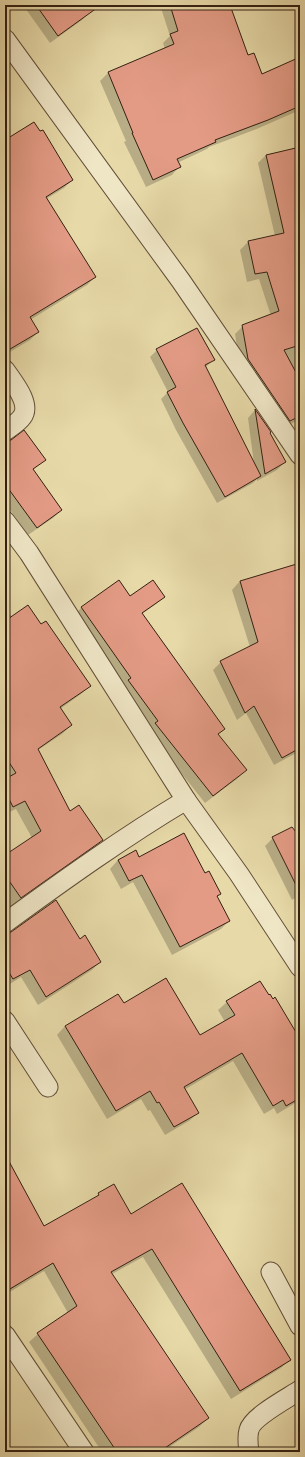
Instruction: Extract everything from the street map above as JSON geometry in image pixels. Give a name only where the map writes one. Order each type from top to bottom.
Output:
[{"type":"street","points":[[5,39],[181,280],[300,455]]},
{"type":"street","points":[[5,370],[22,396],[25,406],[23,416],[5,431]]},
{"type":"street","points":[[5,521],[29,553],[186,800],[239,874],[300,967]]},
{"type":"street","points":[[5,923],[140,829],[186,800]]},
{"type":"street","points":[[5,1021],[48,1087]]},
{"type":"street","points":[[271,1272],[300,1326]]},
{"type":"street","points":[[5,1335],[84,1452]]},
{"type":"street","points":[[249,1452],[249,1429],[260,1417],[300,1390]]},
{"type":"building","points":[[36,5],[101,5],[58,36]]},
{"type":"building","points":[[170,5],[230,5],[248,55],[254,53],[262,74],[300,57],[300,106],[215,140],[216,142],[177,159],[181,167],[153,180],[132,133],[108,72],[174,44],[170,34],[178,31]]},
{"type":"building","points":[[34,122],[40,131],[43,130],[73,180],[46,197],[96,277],[30,317],[39,332],[5,352],[5,140]]},
{"type":"building","points":[[300,147],[300,345],[284,350],[300,380],[300,416],[290,421],[248,359],[242,325],[279,311],[267,272],[255,274],[248,241],[284,233],[266,155]]},
{"type":"building","points":[[197,328],[215,360],[205,365],[261,476],[225,497],[167,392],[176,387],[156,349]]},
{"type":"building","points":[[255,409],[271,432],[270,433],[286,462],[265,474]]},
{"type":"building","points":[[24,430],[46,460],[33,469],[62,510],[37,528],[5,484],[5,442],[11,440]]},
{"type":"building","points":[[300,563],[300,748],[282,758],[254,706],[245,713],[220,661],[258,642],[240,581]]},
{"type":"building","points":[[119,580],[130,596],[153,580],[165,597],[142,613],[225,729],[218,734],[247,770],[213,796],[155,723],[158,721],[128,680],[131,678],[81,607]]},
{"type":"building","points":[[28,605],[41,624],[46,621],[91,686],[60,707],[72,725],[38,749],[70,811],[79,805],[103,840],[21,898],[5,875],[5,855],[41,831],[25,801],[13,807],[5,791],[5,779],[16,773],[5,756],[5,621]]},
{"type":"building","points":[[292,827],[300,837],[300,893],[272,837]]},
{"type":"building","points":[[184,833],[205,873],[209,871],[221,894],[217,896],[230,921],[180,947],[142,875],[129,881],[118,860],[136,850],[139,857]]},
{"type":"building","points":[[56,900],[80,939],[85,935],[101,962],[46,997],[30,970],[13,979],[5,966],[5,934],[11,932]]},
{"type":"building","points":[[166,978],[200,1035],[235,1015],[226,1001],[260,981],[269,995],[270,994],[273,999],[275,997],[300,1039],[300,1098],[286,1106],[283,1100],[273,1106],[242,1053],[184,1087],[199,1113],[174,1127],[159,1102],[157,1103],[150,1091],[116,1111],[65,1026],[118,994],[124,1003]]},
{"type":"building","points":[[5,1154],[44,1226],[99,1195],[98,1193],[114,1184],[131,1214],[182,1183],[291,1360],[240,1391],[152,1249],[111,1272],[209,1418],[159,1452],[117,1452],[37,1333],[77,1306],[53,1263],[5,1292]]}]
